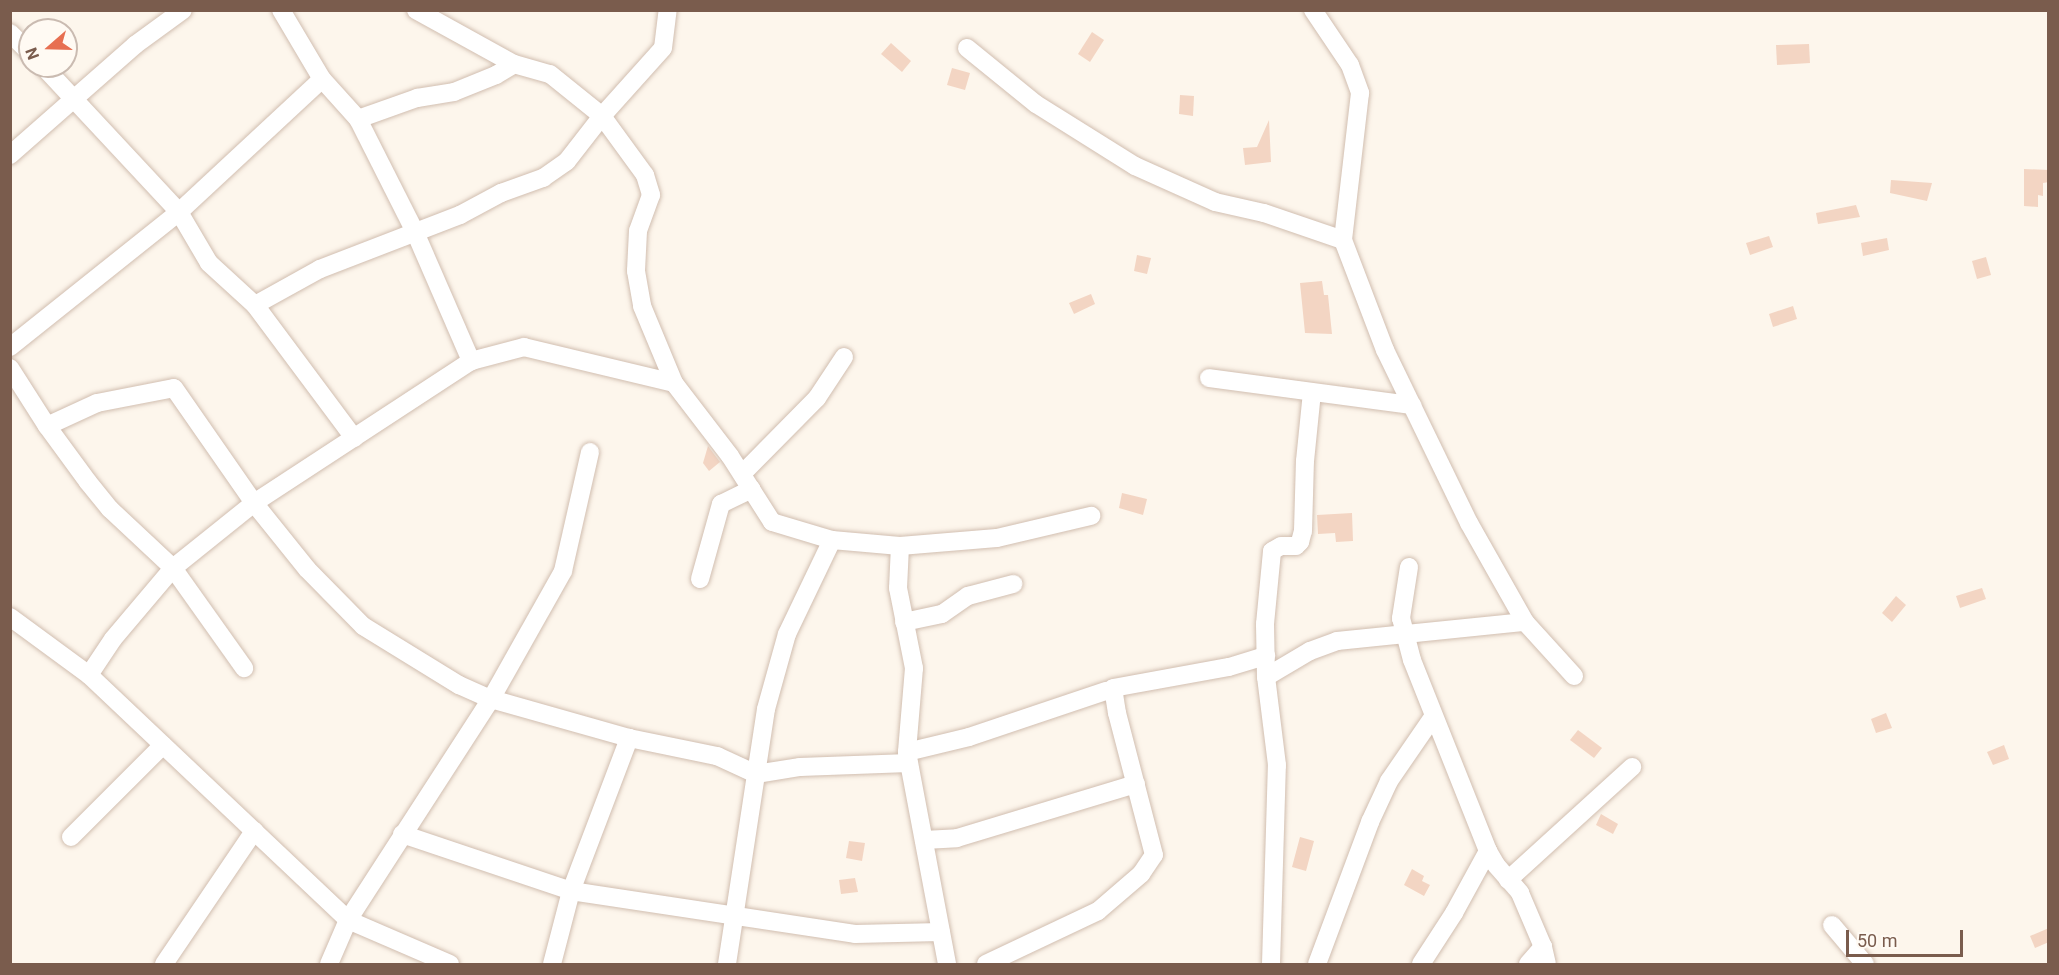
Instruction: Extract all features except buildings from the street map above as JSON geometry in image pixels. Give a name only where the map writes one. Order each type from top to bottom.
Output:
[{"type":"street","points":[[10,155],[135,45],[183,10]]},
{"type":"street","points":[[281,10],[322,79],[358,119],[416,232],[471,361]]},
{"type":"street","points":[[416,10],[514,64],[550,74],[602,116],[645,175],[651,195],[638,231],[636,271],[642,306],[674,383],[747,482],[772,522],[832,540],[900,546],[997,538],[1091,516]]},
{"type":"street","points":[[255,305],[320,269],[460,215],[501,193],[543,178],[567,161],[602,116],[663,48],[668,10]]},
{"type":"street","points":[[1313,10],[1350,65],[1360,93],[1343,240],[1385,350],[1469,523],[1525,622],[1574,676]]},
{"type":"street","points":[[967,48],[1036,104],[1135,166],[1215,202],[1264,213],[1343,240]]},
{"type":"street","points":[[358,119],[417,98],[454,92],[496,75],[514,64]]},
{"type":"street","points":[[55,78],[179,212],[209,263],[255,305],[354,438]]},
{"type":"street","points":[[10,347],[179,212],[322,79]]},
{"type":"street","points":[[89,675],[113,639],[173,568],[254,503],[471,361],[524,347],[674,383]]},
{"type":"street","points":[[700,579],[721,504],[747,482],[817,398],[844,357]]},
{"type":"street","points":[[10,368],[47,426],[110,509],[173,568],[244,668]]},
{"type":"street","points":[[1209,378],[1412,405]]},
{"type":"street","points":[[47,426],[97,403],[174,388],[254,503],[306,569],[363,626],[459,685],[491,699],[629,738],[717,756],[756,774],[800,767],[908,757],[1106,691]]},
{"type":"street","points":[[1271,964],[1277,765],[1266,677],[1265,624],[1272,551],[1281,546],[1296,546],[1300,542],[1303,531],[1305,461],[1312,392]]},
{"type":"street","points":[[328,964],[348,920],[491,699],[563,571],[590,452]]},
{"type":"street","points":[[727,964],[766,709],[787,634],[832,540]]},
{"type":"street","points":[[900,546],[898,588],[914,668],[908,757],[947,964]]},
{"type":"street","points":[[1409,567],[1401,618],[1405,634],[1433,717],[1488,851],[1520,893],[1545,956],[1528,964]]},
{"type":"street","points":[[904,622],[942,614],[968,596],[1013,584]]},
{"type":"street","points":[[10,617],[89,675],[348,920],[450,964]]},
{"type":"street","points":[[1266,677],[1310,651],[1337,641],[1525,622]]},
{"type":"street","points":[[986,964],[1098,911],[1141,873],[1154,855],[1117,713],[1113,688],[1229,667],[1266,656]]},
{"type":"street","points":[[1317,964],[1370,822],[1389,781],[1433,717]]},
{"type":"street","points":[[552,964],[572,891],[629,738]]},
{"type":"street","points":[[71,837],[163,745]]},
{"type":"street","points":[[1508,880],[1632,767]]},
{"type":"street","points":[[924,840],[957,838],[1136,784]]},
{"type":"street","points":[[164,964],[254,831]]},
{"type":"street","points":[[402,834],[572,891],[855,934],[941,932]]},
{"type":"street","points":[[1421,964],[1454,913],[1488,851]]},
{"type":"street","points":[[1832,925],[1865,964]]}]
